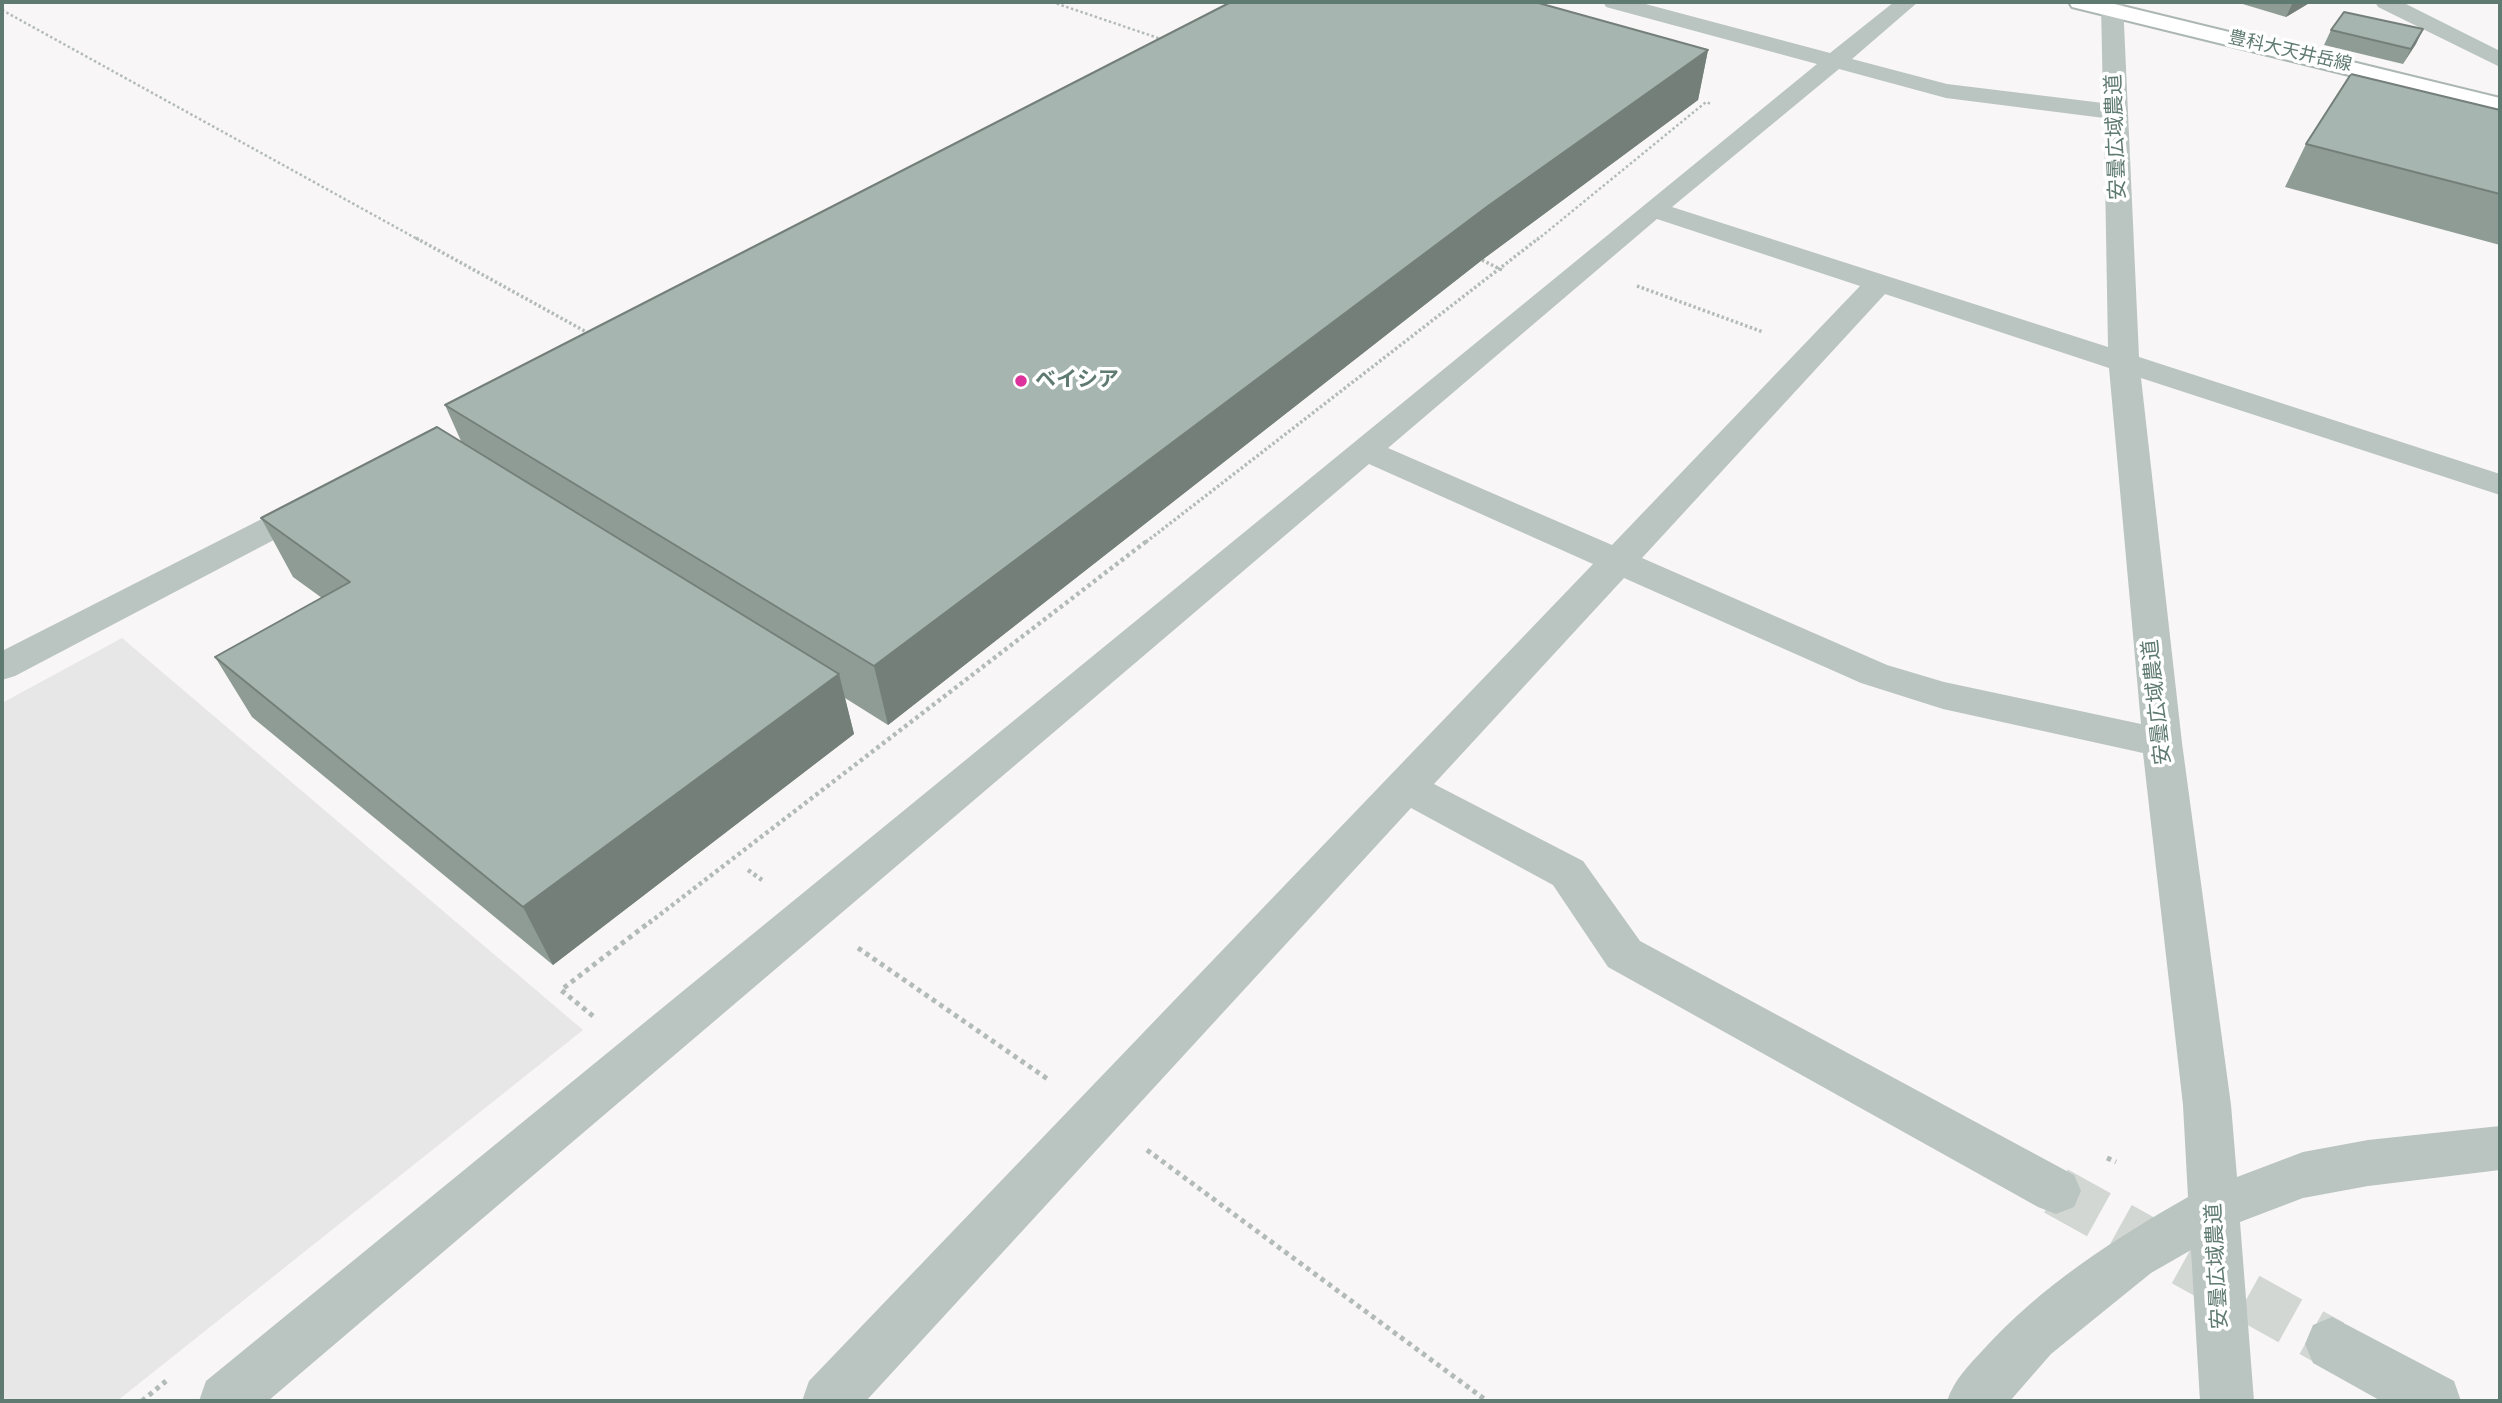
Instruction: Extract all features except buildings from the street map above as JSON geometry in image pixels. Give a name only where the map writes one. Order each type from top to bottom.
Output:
[{"type":"main road","name":"豊科大天井岳線","points":[[2102,5],[2500,105]]},
{"type":"street","points":[[1614,2],[1947,91],[2116,112]]},
{"type":"street","points":[[226,1401],[1367,451],[1653,209],[1907,2]]},
{"type":"street","points":[[2397,4],[2499,58]]},
{"type":"street","name":"安曇広域農道","points":[[2102,5],[2116,112],[2124,362],[2162,743],[2207,1105],[2227,1401]]},
{"type":"street","points":[[1653,209],[2500,485]]},
{"type":"street","points":[[829,1401],[1880,283]]},
{"type":"street","points":[[1367,451],[1616,563],[1874,674],[1943,695],[2162,743]]},
{"type":"street","points":[[2,667],[347,489]]},
{"type":"street","points":[[1406,787],[1568,873],[1624,954],[2056,1191]]},
{"type":"street","points":[[1974,1401],[2032,1335],[2133,1256],[2215,1208],[2303,1175],[2368,1163],[2500,1148]]},
{"type":"street","points":[[2332,1344],[2434,1401]]},
{"type":"path","points":[[1052,2],[1166,40]]},
{"type":"path","points":[[2,10],[593,336]]},
{"type":"path","points":[[596,1018],[561,989],[1500,270],[1706,102],[1716,106]]},
{"type":"path","points":[[1627,283],[1771,335]]},
{"type":"path","points":[[142,1401],[174,1375]]},
{"type":"shaded area","points":[[122,638],[583,1030],[117,1401],[2,1401],[2,703]]},
{"type":"tunnel","points":[[2056,1191],[2332,1344]]},
{"type":"place","name":"ベイシア","points":[[1021,381]]}]
